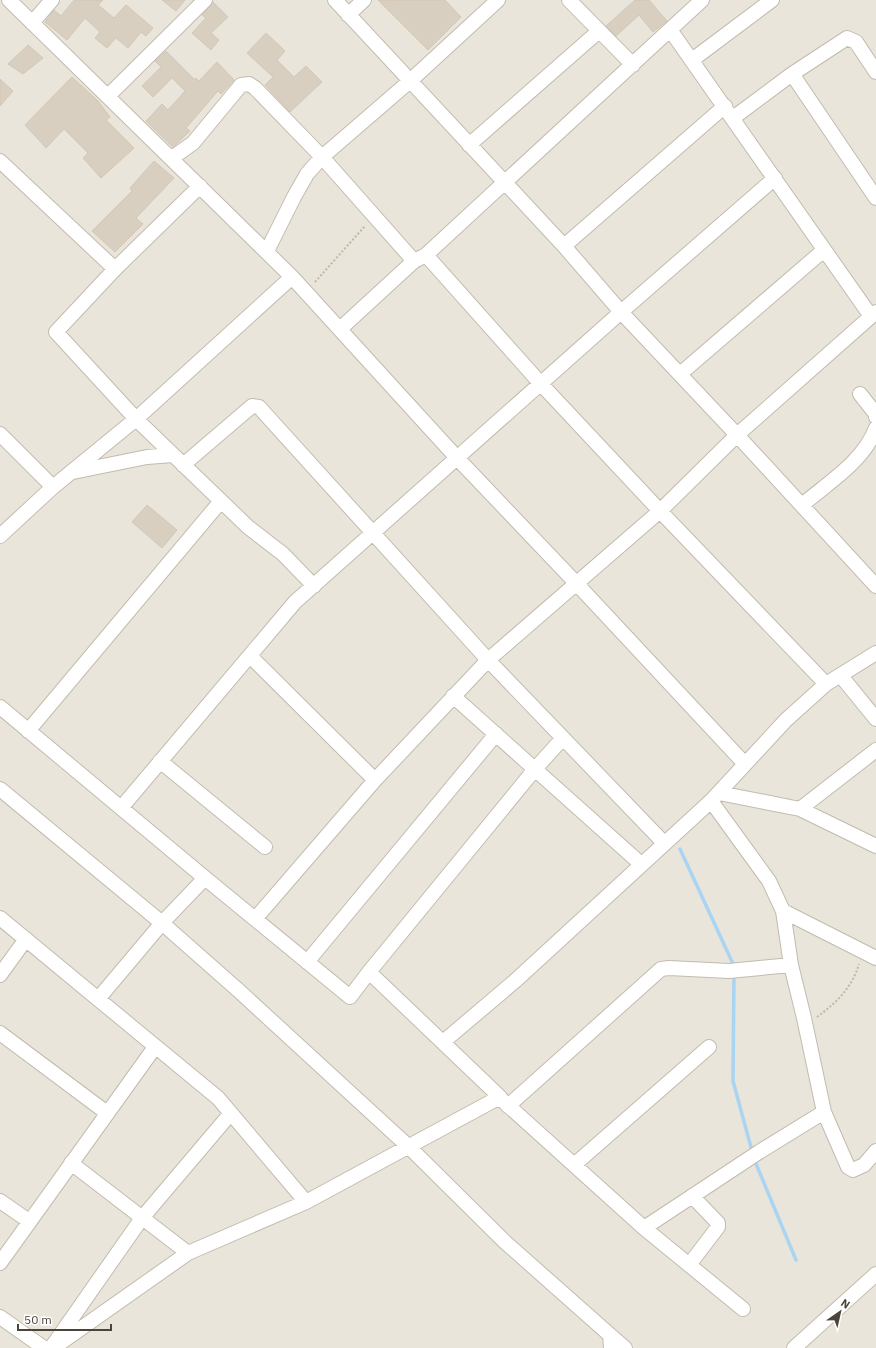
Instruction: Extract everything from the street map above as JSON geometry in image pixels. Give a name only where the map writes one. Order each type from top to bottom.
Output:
[{"type":"street","points":[[9,0],[267,251],[458,459],[745,764]]},
{"type":"street","points":[[32,23],[52,0]]},
{"type":"street","points":[[335,0],[564,246],[621,312],[876,586]]},
{"type":"street","points":[[348,15],[364,0]]},
{"type":"street","points":[[267,251],[307,174],[322,157],[410,82],[498,0]]},
{"type":"street","points":[[569,0],[633,65]]},
{"type":"street","points":[[340,329],[671,31],[702,0]]},
{"type":"street","points":[[692,60],[772,0]]},
{"type":"street","points":[[108,96],[199,2]]},
{"type":"street","points":[[469,145],[599,31]]},
{"type":"street","points":[[255,919],[375,780],[488,660],[660,511],[737,435],[873,314],[824,250],[671,31]]},
{"type":"street","points":[[564,246],[729,112],[792,74],[847,38],[856,42],[876,72]]},
{"type":"street","points":[[792,74],[876,198]]},
{"type":"street","points":[[172,158],[193,143],[242,85],[249,84],[254,88],[322,157],[374,216],[420,258],[541,384],[826,684]]},
{"type":"street","points":[[0,161],[115,269]]},
{"type":"street","points":[[121,808],[295,602],[458,459],[621,312],[775,178]]},
{"type":"street","points":[[200,186],[115,269],[56,332],[136,419],[248,527],[283,554],[314,586]]},
{"type":"street","points":[[680,374],[824,250]]},
{"type":"street","points":[[0,536],[53,487],[136,419],[292,277]]},
{"type":"street","points":[[860,394],[875,413],[876,417]]},
{"type":"street","points":[[183,465],[252,406],[259,407],[488,660],[664,843]]},
{"type":"street","points":[[802,505],[860,455],[873,436],[876,428]]},
{"type":"street","points":[[0,434],[53,487]]},
{"type":"street","points":[[71,472],[147,457],[173,455]]},
{"type":"street","points":[[28,731],[221,501]]},
{"type":"street","points":[[443,1042],[515,981],[715,797],[786,720],[826,684],[876,653]]},
{"type":"street","points":[[250,656],[375,780]]},
{"type":"street","points":[[841,676],[876,719]]},
{"type":"street","points":[[453,696],[641,864]]},
{"type":"street","points":[[0,707],[350,998],[369,972],[535,769],[563,738]]},
{"type":"street","points":[[307,962],[496,734]]},
{"type":"street","points":[[800,809],[876,750]]},
{"type":"street","points":[[160,761],[265,847]]},
{"type":"street","points":[[0,789],[162,923],[238,990],[409,1147],[505,1242],[610,1342],[625,1348]]},
{"type":"street","points":[[715,797],[800,809],[876,846]]},
{"type":"street","points":[[715,797],[768,881],[783,911],[791,965],[806,1026],[824,1112],[848,1167],[853,1170],[858,1169],[876,1151]]},
{"type":"street","points":[[98,999],[162,923],[205,878]]},
{"type":"street","points":[[783,911],[876,958]]},
{"type":"street","points":[[0,918],[218,1098],[306,1202]]},
{"type":"street","points":[[0,975],[26,939]]},
{"type":"street","points":[[52,1348],[188,1253],[306,1202],[409,1147],[504,1102],[656,973],[669,968],[735,971],[791,965]]},
{"type":"street","points":[[369,972],[504,1102],[644,1228],[743,1309]]},
{"type":"street","points":[[0,1033],[107,1113]]},
{"type":"street","points":[[0,1263],[155,1046]]},
{"type":"street","points":[[574,1165],[709,1047]]},
{"type":"street","points":[[644,1228],[824,1112]]},
{"type":"street","points":[[52,1348],[142,1218],[231,1113]]},
{"type":"street","points":[[71,1163],[188,1253]]},
{"type":"street","points":[[689,1265],[718,1227],[718,1223],[692,1196]]},
{"type":"street","points":[[0,1201],[29,1221]]},
{"type":"street","points":[[794,1348],[876,1274]]},
{"type":"street","points":[[0,1317],[44,1348]]},
{"type":"path","points":[[306,292],[374,216]]},
{"type":"path","points":[[806,1026],[832,1006],[854,980],[863,951]]},
{"type":"shaded area","points":[[0,0],[876,0],[876,1348],[0,1348]]},
{"type":"building","points":[[74,0],[103,0],[98,5],[114,18],[126,5],[153,28],[146,36],[141,32],[128,48],[116,38],[107,48],[95,38],[100,32],[85,18],[67,40],[45,22],[54,10],[61,16]]},
{"type":"building","points":[[162,0],[185,0],[176,11]]},
{"type":"building","points":[[378,0],[445,0],[461,17],[428,50]]},
{"type":"building","points":[[635,0],[649,0],[667,21],[653,32],[639,15],[616,36],[606,26]]},
{"type":"building","points":[[213,2],[228,17],[211,33],[219,40],[211,50],[192,33],[206,18],[202,15]]},
{"type":"building","points":[[266,33],[285,51],[277,60],[294,77],[306,66],[322,82],[290,112],[265,85],[273,77],[247,53]]},
{"type":"building","points":[[28,45],[43,58],[23,74],[8,64]]},
{"type":"building","points":[[166,51],[195,80],[196,78],[199,81],[217,62],[234,80],[221,94],[218,91],[186,128],[190,131],[173,147],[146,121],[162,104],[168,110],[185,91],[172,78],[153,97],[142,86],[161,67],[155,61]]},
{"type":"building","points":[[72,77],[98,101],[110,117],[106,120],[134,148],[101,178],[83,158],[88,153],[64,129],[46,148],[25,125]]},
{"type":"building","points":[[0,79],[13,91],[0,106]]},
{"type":"building","points":[[154,161],[174,178],[136,218],[143,224],[115,252],[92,231],[132,191],[130,188]]},
{"type":"building","points":[[147,505],[177,530],[162,548],[132,522]]},
{"type":"waterway","points":[[680,849],[734,966]]},
{"type":"waterway","points":[[734,974],[733,1081],[752,1151]]},
{"type":"waterway","points":[[754,1159],[796,1260]]}]
